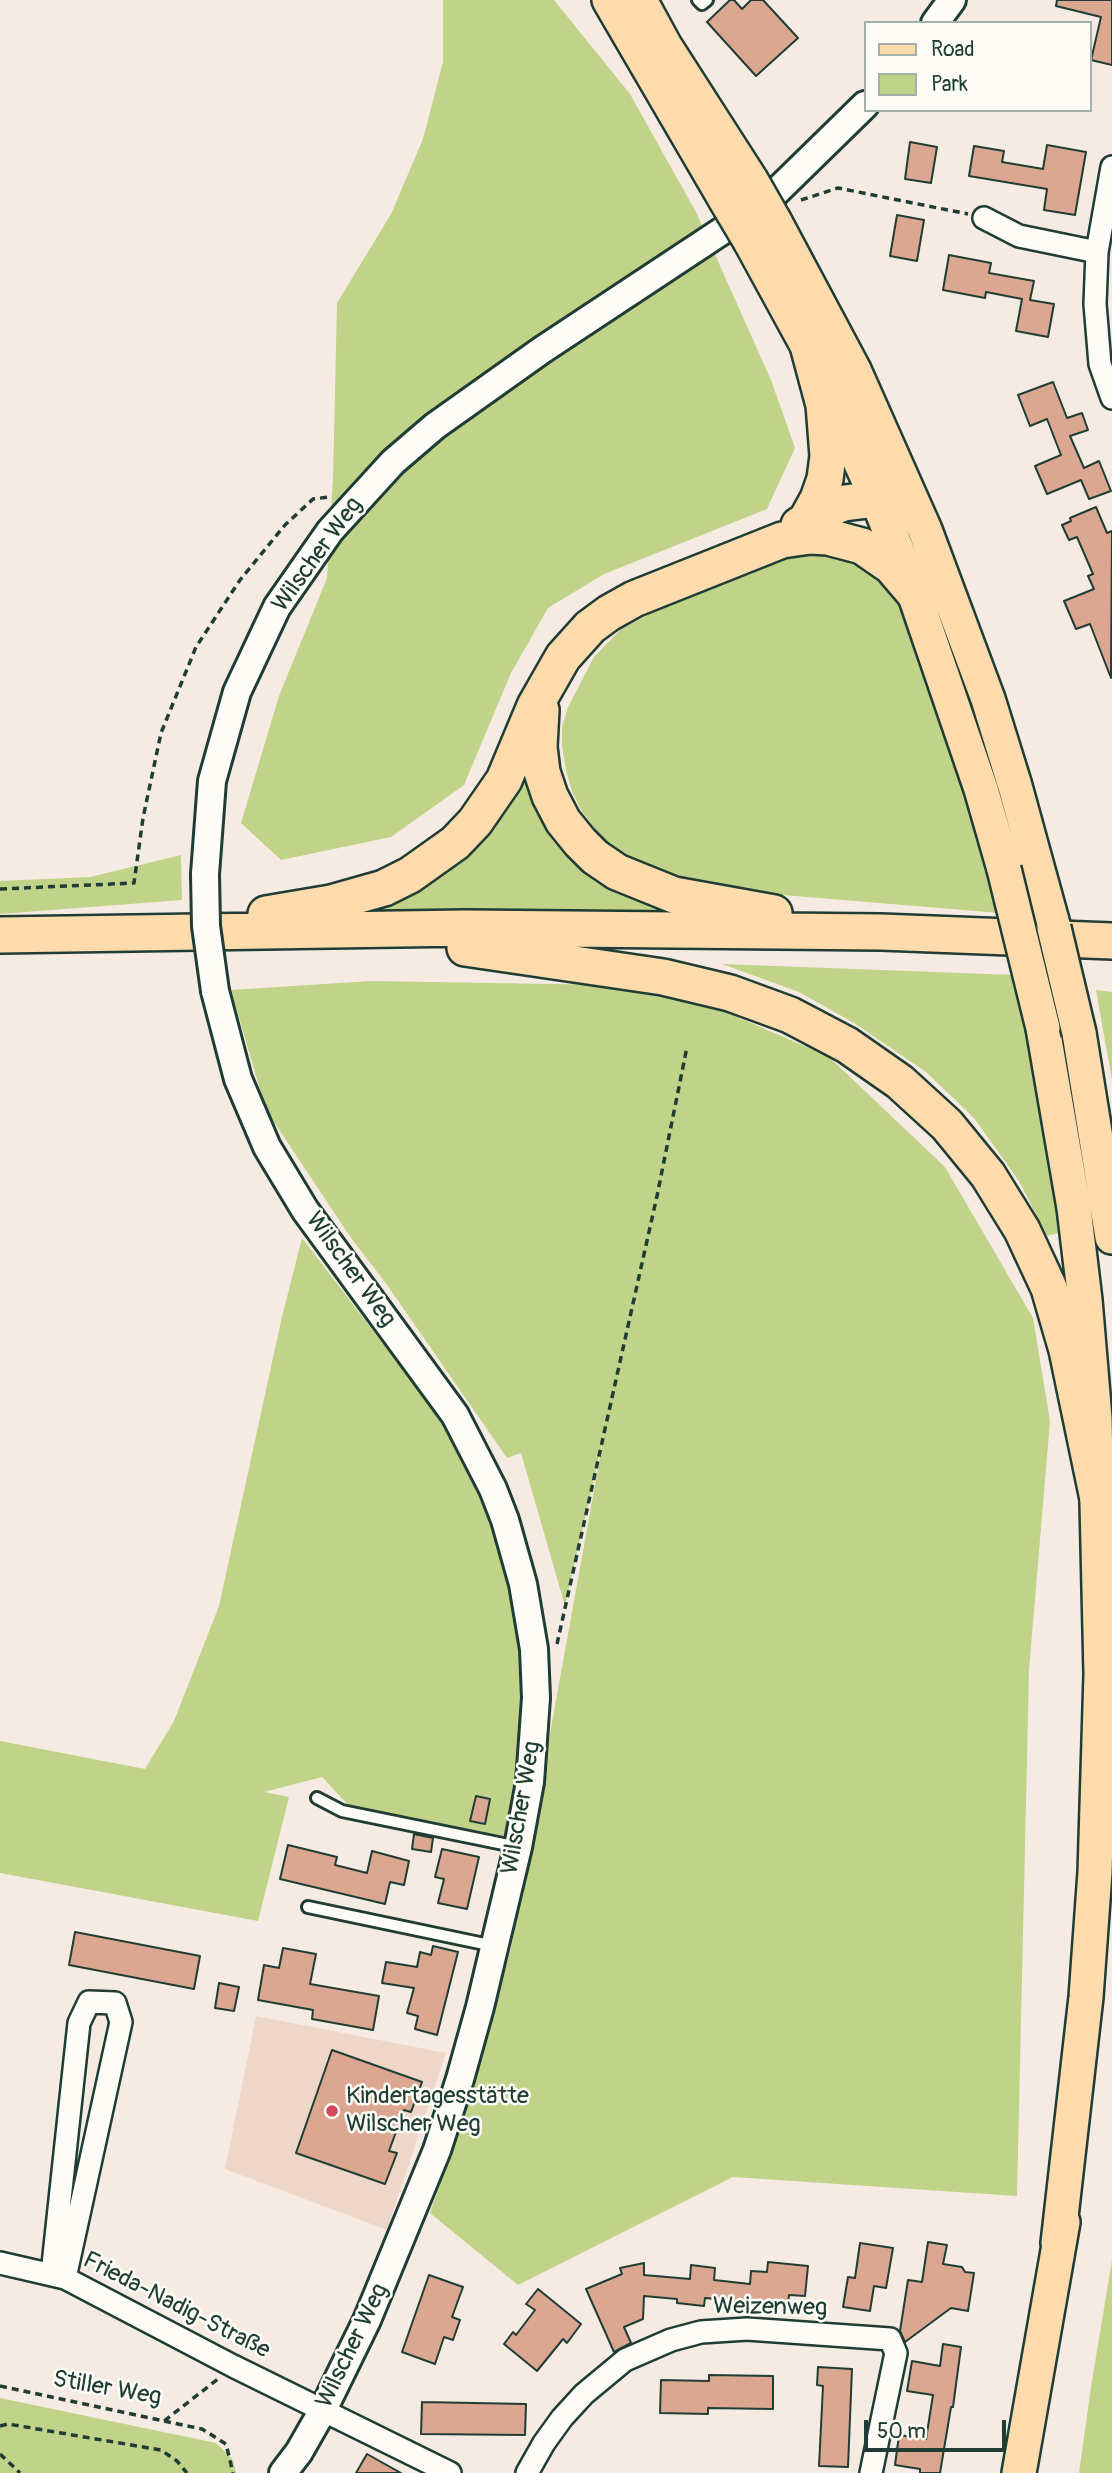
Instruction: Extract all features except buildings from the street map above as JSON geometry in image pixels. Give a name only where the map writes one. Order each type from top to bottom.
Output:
[{"type":"highway","points":[[800,532],[825,480],[828,456],[824,405],[809,349]]},
{"type":"highway","points":[[155,932],[358,897],[384,888],[433,861],[455,843],[489,803],[503,780],[550,676],[576,640],[609,612],[634,599],[800,532],[869,517],[882,503]]},
{"type":"highway","points":[[800,532],[862,546],[891,566],[914,593]]},
{"type":"highway","points":[[550,676],[539,722],[542,772],[550,796],[563,821],[595,857],[636,881],[674,894],[881,932]]},
{"type":"highway","points":[[0,935],[465,928],[881,932],[1112,941]]},
{"type":"highway","points":[[0,955],[465,948],[754,949],[1101,962]]},
{"type":"highway","points":[[465,948],[663,977],[730,993],[790,1015],[848,1045],[900,1082],[947,1125],[980,1165],[1022,1230],[1049,1289],[1067,1350],[1098,1499]]},
{"type":"main road","points":[[609,0],[757,210],[809,349],[882,503],[981,789],[1004,869],[1043,1028],[1074,1208],[1085,1300],[1095,1418],[1101,1674],[1095,1872],[1086,1997],[1058,2243]]},
{"type":"main road","points":[[626,0],[665,46]]},
{"type":"main road","points":[[640,0],[757,210],[854,370],[925,530],[988,699],[1040,872],[1079,1033],[1111,1224]]},
{"type":"main road","points":[[882,503],[893,490],[897,464]]},
{"type":"main road","points":[[882,503],[902,508],[915,517],[925,530]]},
{"type":"main road","points":[[1085,1300],[1092,1317],[1104,1331],[1112,1335]]},
{"type":"main road","points":[[1019,2473],[1091,2068],[1112,1912]]},
{"type":"street","points":[[936,21],[952,0]]},
{"type":"street","name":"Wilscher Weg","points":[[283,2473],[299,2452],[323,2410],[368,2320],[437,2150],[460,2079],[518,1847],[530,1782],[536,1698],[530,1616],[523,1584],[505,1520],[476,1451],[455,1415],[305,1210],[267,1147],[238,1079],[215,991],[206,926],[205,874],[212,781],[237,692],[277,607],[324,539],[393,462],[435,426],[542,350],[757,210],[864,106]]},
{"type":"street","points":[[1112,167],[1097,252],[1103,306],[1100,364],[1112,398]]},
{"type":"street","points":[[984,218],[1018,236],[1097,252]]},
{"type":"street","points":[[89,2001],[115,2003],[121,2022],[58,2276],[79,2023],[89,2001]]},
{"type":"street","name":"Frieda-Nadig-Straße","points":[[0,2263],[58,2276],[450,2473]]},
{"type":"street","name":"Weizenweg","points":[[527,2473],[562,2418],[584,2394],[625,2360],[671,2340],[701,2332],[747,2329],[890,2339],[896,2353],[871,2473]]},
{"type":"lane","points":[[698,0],[702,4],[707,0]]},
{"type":"lane","points":[[317,1798],[342,1811],[518,1847]]},
{"type":"lane","points":[[308,1907],[495,1946]]},
{"type":"path","points":[[757,210],[838,188],[984,218]]},
{"type":"path","points":[[0,889],[134,883],[143,818],[160,733],[196,648],[240,580],[285,525],[313,499],[334,497]]},
{"type":"path","points":[[556,1652],[657,1196],[687,1047]]},
{"type":"path","name":"Stiller Weg","points":[[0,2386],[164,2421],[233,2366]]},
{"type":"path","points":[[164,2421],[202,2428],[226,2444],[233,2473]]},
{"type":"path","points":[[0,2426],[8,2424],[161,2450],[177,2461],[187,2473]]},
{"type":"path","points":[[0,2454],[20,2473]]},
{"type":"shaded area","name":"Kindertagesstätte Wilscher Weg","points":[[256,2016],[446,2053],[387,2230],[225,2169]]},
{"type":"green space","points":[[443,0],[554,0],[630,94],[696,212],[771,380],[795,448],[767,509],[604,574],[548,608],[511,673],[464,785],[391,837],[281,860],[241,823],[279,696],[327,578],[333,479],[337,303],[391,214],[423,139],[443,62]]},
{"type":"green space","points":[[831,546],[898,592],[963,775],[1000,913],[771,894],[710,886],[670,876],[622,855],[598,833],[581,810],[572,791],[566,771],[562,727],[568,707],[594,657],[620,630],[667,604],[746,572],[814,547]]},
{"type":"green space","points":[[523,751],[562,837],[759,917],[341,912],[393,895]]},
{"type":"green space","points":[[181,855],[182,900],[0,914],[0,881],[90,877]]},
{"type":"green space","points":[[722,964],[1014,975],[1041,1095],[1062,1232],[1047,1236],[1019,1181],[974,1118],[926,1072],[854,1023],[799,992]]},
{"type":"green space","points":[[371,981],[612,985],[697,1000],[828,1056],[945,1167],[1033,1318],[1050,1421],[1029,1670],[1017,2196],[733,2177],[518,2285],[430,2213],[467,2105],[511,1949],[604,1435],[565,1606],[521,1453],[507,1458],[385,1282],[351,1238],[266,1110],[231,990]]},
{"type":"green space","points":[[1096,990],[1112,992],[1112,1080]]},
{"type":"green space","points":[[302,1238],[447,1427],[475,1479],[516,1597],[524,1701],[517,1787],[504,1836],[349,1806],[322,1777],[264,1792],[289,1797],[258,1921],[0,1873],[0,1741],[145,1769],[174,1721],[219,1606],[281,1321]]},
{"type":"green space","points":[[1112,2260],[1112,2473],[1079,2473],[1091,2387]]},
{"type":"green space","points":[[0,2398],[216,2443],[233,2460],[236,2473],[0,2473]]},
{"type":"place","name":"Kindertagesstätte Wilscher Weg","points":[[332,2111]]}]
